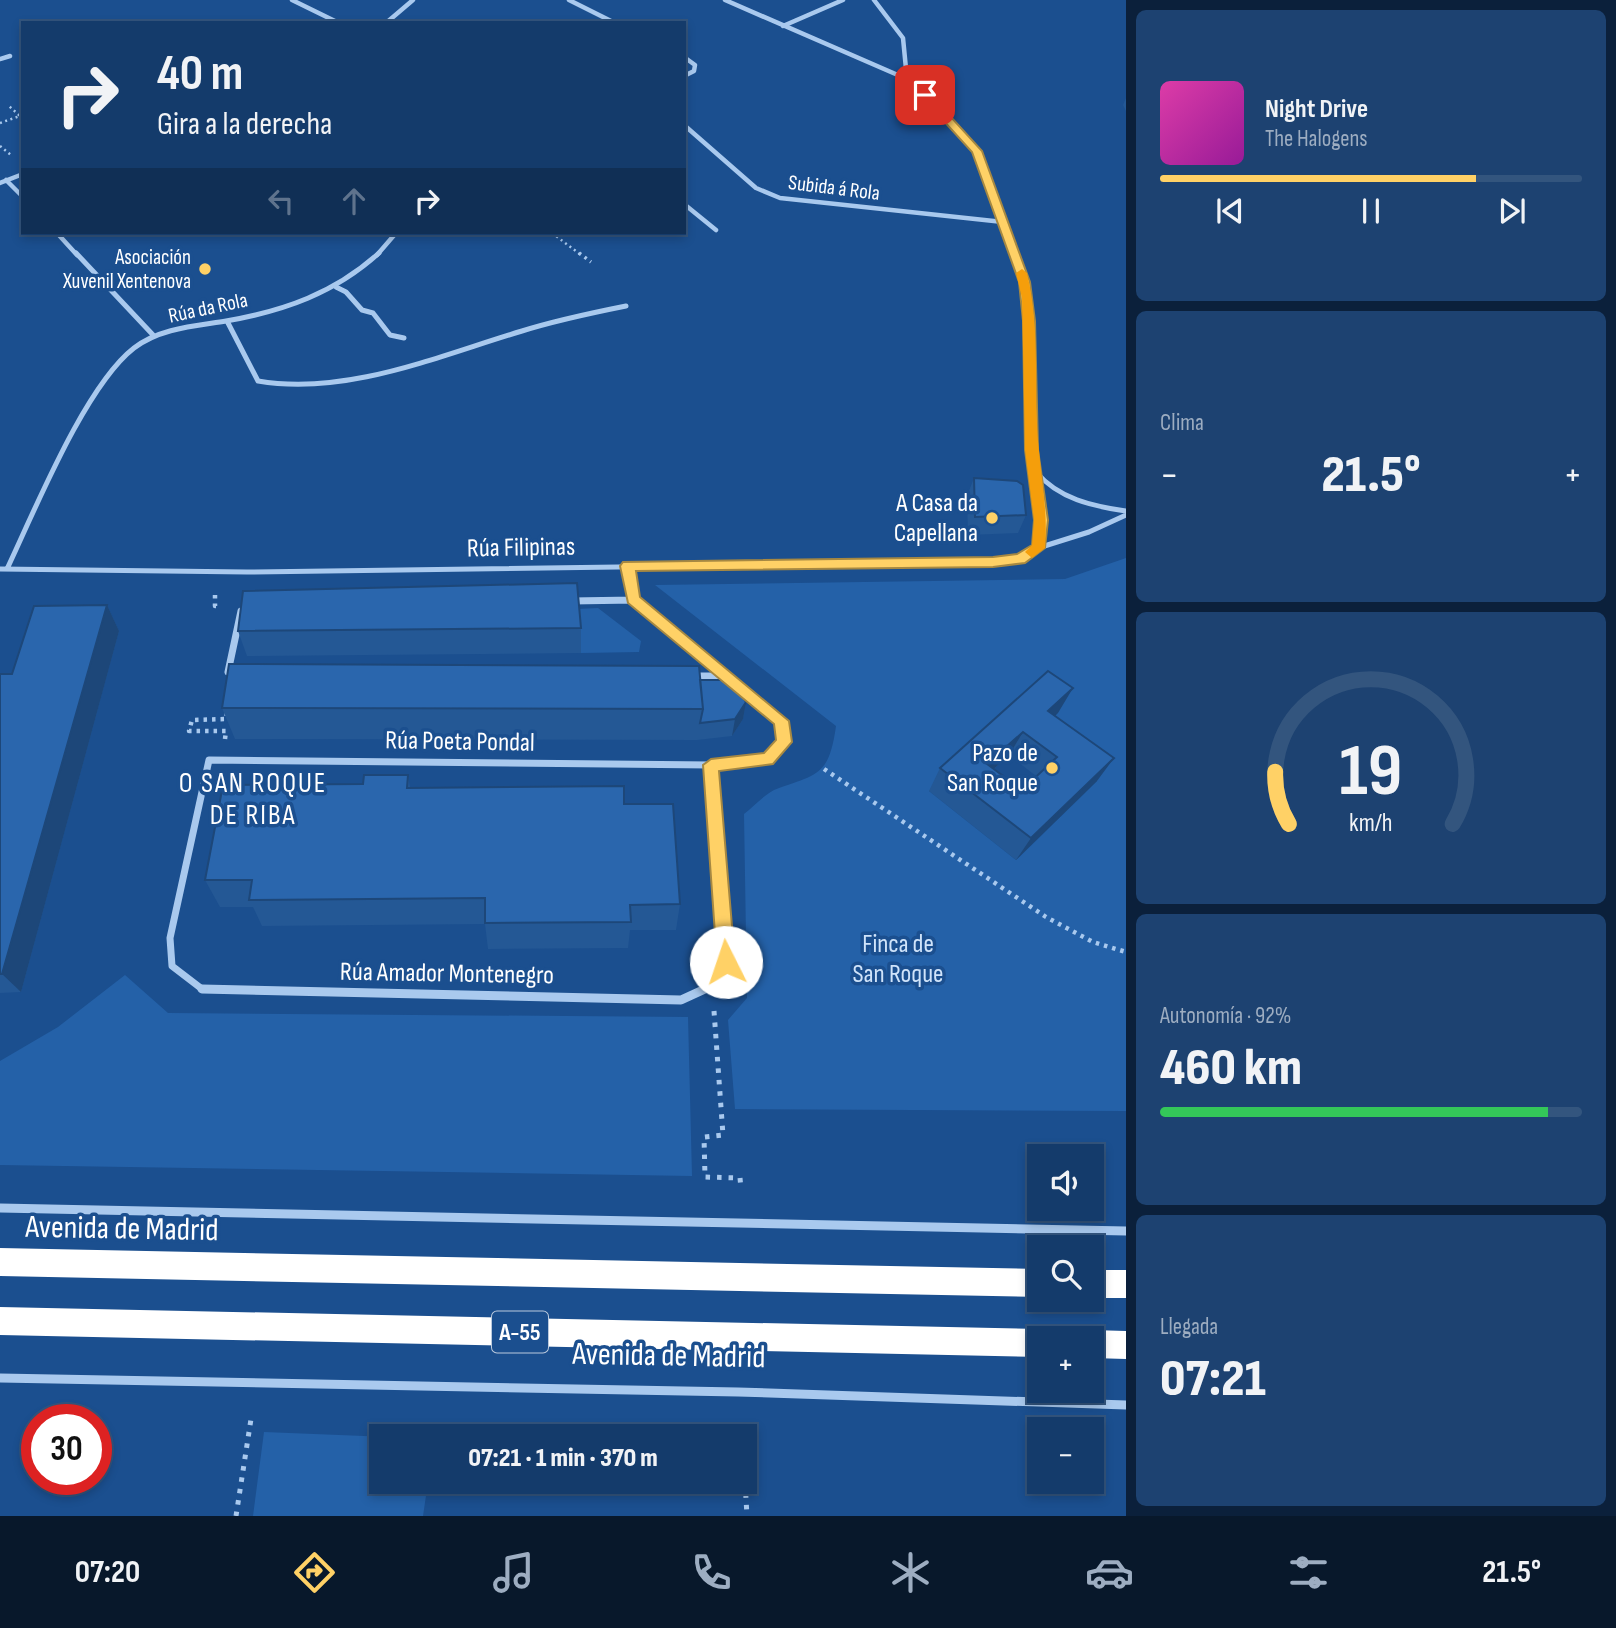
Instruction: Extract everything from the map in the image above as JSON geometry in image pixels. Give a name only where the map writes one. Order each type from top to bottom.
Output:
[{"type":"highway","name":"Avenida de Madrid","points":[[0,1262],[1027,1283]]},
{"type":"highway","points":[[1104,1284],[1126,1284]]},
{"type":"highway","name":"Avenida de Madrid","points":[[0,1321],[1027,1343]]},
{"type":"highway","points":[[1104,1344],[1126,1345]]},
{"type":"street","points":[[292,0],[335,21]]},
{"type":"street","points":[[388,21],[414,0]]},
{"type":"street","points":[[569,0],[611,21]]},
{"type":"street","points":[[725,0],[907,79],[951,120],[977,151],[1027,298],[1035,470],[1041,520],[1038,548]]},
{"type":"street","points":[[783,26],[843,0]]},
{"type":"street","points":[[874,0],[903,38],[907,79]]},
{"type":"street","points":[[0,60],[10,56]]},
{"type":"street","points":[[686,58],[695,65],[694,71],[686,75]]},
{"type":"street","name":"Subida á Rola","points":[[686,127],[756,188],[780,198],[1003,222]]},
{"type":"street","points":[[0,183],[21,175]]},
{"type":"street","points":[[6,180],[21,195]]},
{"type":"street","points":[[686,206],[716,230]]},
{"type":"street","points":[[59,235],[154,336]]},
{"type":"street","name":"Rúa da Rola","points":[[3,569],[82,421],[116,366],[132,349],[154,336],[182,327],[227,321],[280,308],[336,287],[352,279],[381,254],[395,235]]},
{"type":"street","points":[[336,287],[362,310],[373,313],[390,335],[404,338]]},
{"type":"street","points":[[227,321],[258,381],[300,386],[365,376],[554,321],[626,306]]},
{"type":"street","points":[[1035,470],[1051,487],[1072,499],[1126,513]]},
{"type":"street","name":"Rúa Filipinas","points":[[3,569],[247,572],[993,562],[1020,559],[1038,548],[1089,532],[1126,513]]},
{"type":"street","points":[[628,566],[634,600],[727,677]]},
{"type":"street","points":[[566,601],[634,600]]},
{"type":"street","points":[[230,677],[241,611],[255,611]]},
{"type":"street","points":[[686,677],[727,677]]},
{"type":"street","name":"Rúa Poeta Pondal","points":[[209,760],[711,765],[768,759],[784,742],[781,721],[727,677]]},
{"type":"street","name":"Rúa Amador Montenegro","points":[[209,760],[170,938],[172,967],[202,989],[681,1000],[711,986],[726,962],[711,765]]},
{"type":"street","points":[[0,1208],[1126,1231]]},
{"type":"street","name":"Avenida de Madrid","points":[[0,1378],[738,1392],[1126,1405]]},
{"type":"path","points":[[0,123],[20,116],[9,106]]},
{"type":"path","points":[[555,235],[591,262]]},
{"type":"path","points":[[215,595],[215,606]]},
{"type":"path","points":[[225,736],[226,731],[189,731],[192,720],[226,719]]},
{"type":"path","points":[[824,769],[1046,917],[1093,942],[1126,952]]},
{"type":"path","points":[[716,1022],[723,1136],[704,1137],[705,1177],[740,1178],[741,1189]]},
{"type":"path","points":[[236,1516],[251,1419]]},
{"type":"path","points":[[746,1494],[747,1516]]},
{"type":"green space","name":"Finca de San Roque","points":[[1126,558],[1126,1111],[735,1109],[728,1020],[747,998],[744,814],[770,792],[818,771],[829,755],[836,726],[655,585],[1065,579]],"holes":[[[1034,735],[1097,781],[1016,860],[929,791]]]},
{"type":"green space","points":[[598,608],[641,641],[639,652],[581,653],[577,609]]},
{"type":"green space","points":[[125,975],[168,1013],[688,1017],[692,1176],[0,1165],[0,1061],[58,1027]]},
{"type":"green space","points":[[264,1432],[369,1436],[369,1494],[426,1494],[423,1516],[253,1516]]},
{"type":"building","points":[[974,478],[1017,481],[1023,485],[1026,515],[975,517]]},
{"type":"building","points":[[577,583],[581,628],[238,631],[243,591]]},
{"type":"building","points":[[107,605],[0,974],[0,674],[12,674],[34,606]]},
{"type":"building","points":[[229,664],[699,666],[703,709],[222,708]]},
{"type":"building","points":[[1048,671],[1073,688],[1048,711],[1114,758],[1031,838],[940,768]],"holes":[[[1023,732],[1057,757],[1022,790],[987,764]]]},
{"type":"building","points":[[700,680],[722,680],[739,691],[746,702],[735,719],[700,723],[703,709]]},
{"type":"building","points":[[364,775],[408,775],[407,788],[624,786],[624,804],[673,804],[680,904],[630,905],[631,922],[485,923],[485,898],[249,900],[252,880],[205,880],[223,785],[363,784]]},
{"type":"slow traffic","points":[[1022,273],[1027,298],[1032,450],[1041,520],[1038,548],[1032,552]]},
{"type":"place","name":"Asociación Xuvenil Xentenova","points":[[205,269]]},
{"type":"place","name":"A Casa da Capellana","points":[[992,518]]},
{"type":"place","name":"Pazo de San Roque","points":[[1052,768]]},
{"type":"district","name":"O SAN ROQUE DE RIBA","points":[[253,799]]},
{"type":"route","points":[[726,962],[711,765],[768,759],[784,742],[781,721],[634,600],[628,566],[993,562],[1020,559],[1038,548],[1041,520],[1032,450],[1029,321],[1024,282],[977,151],[956,125],[925,95]]}]
